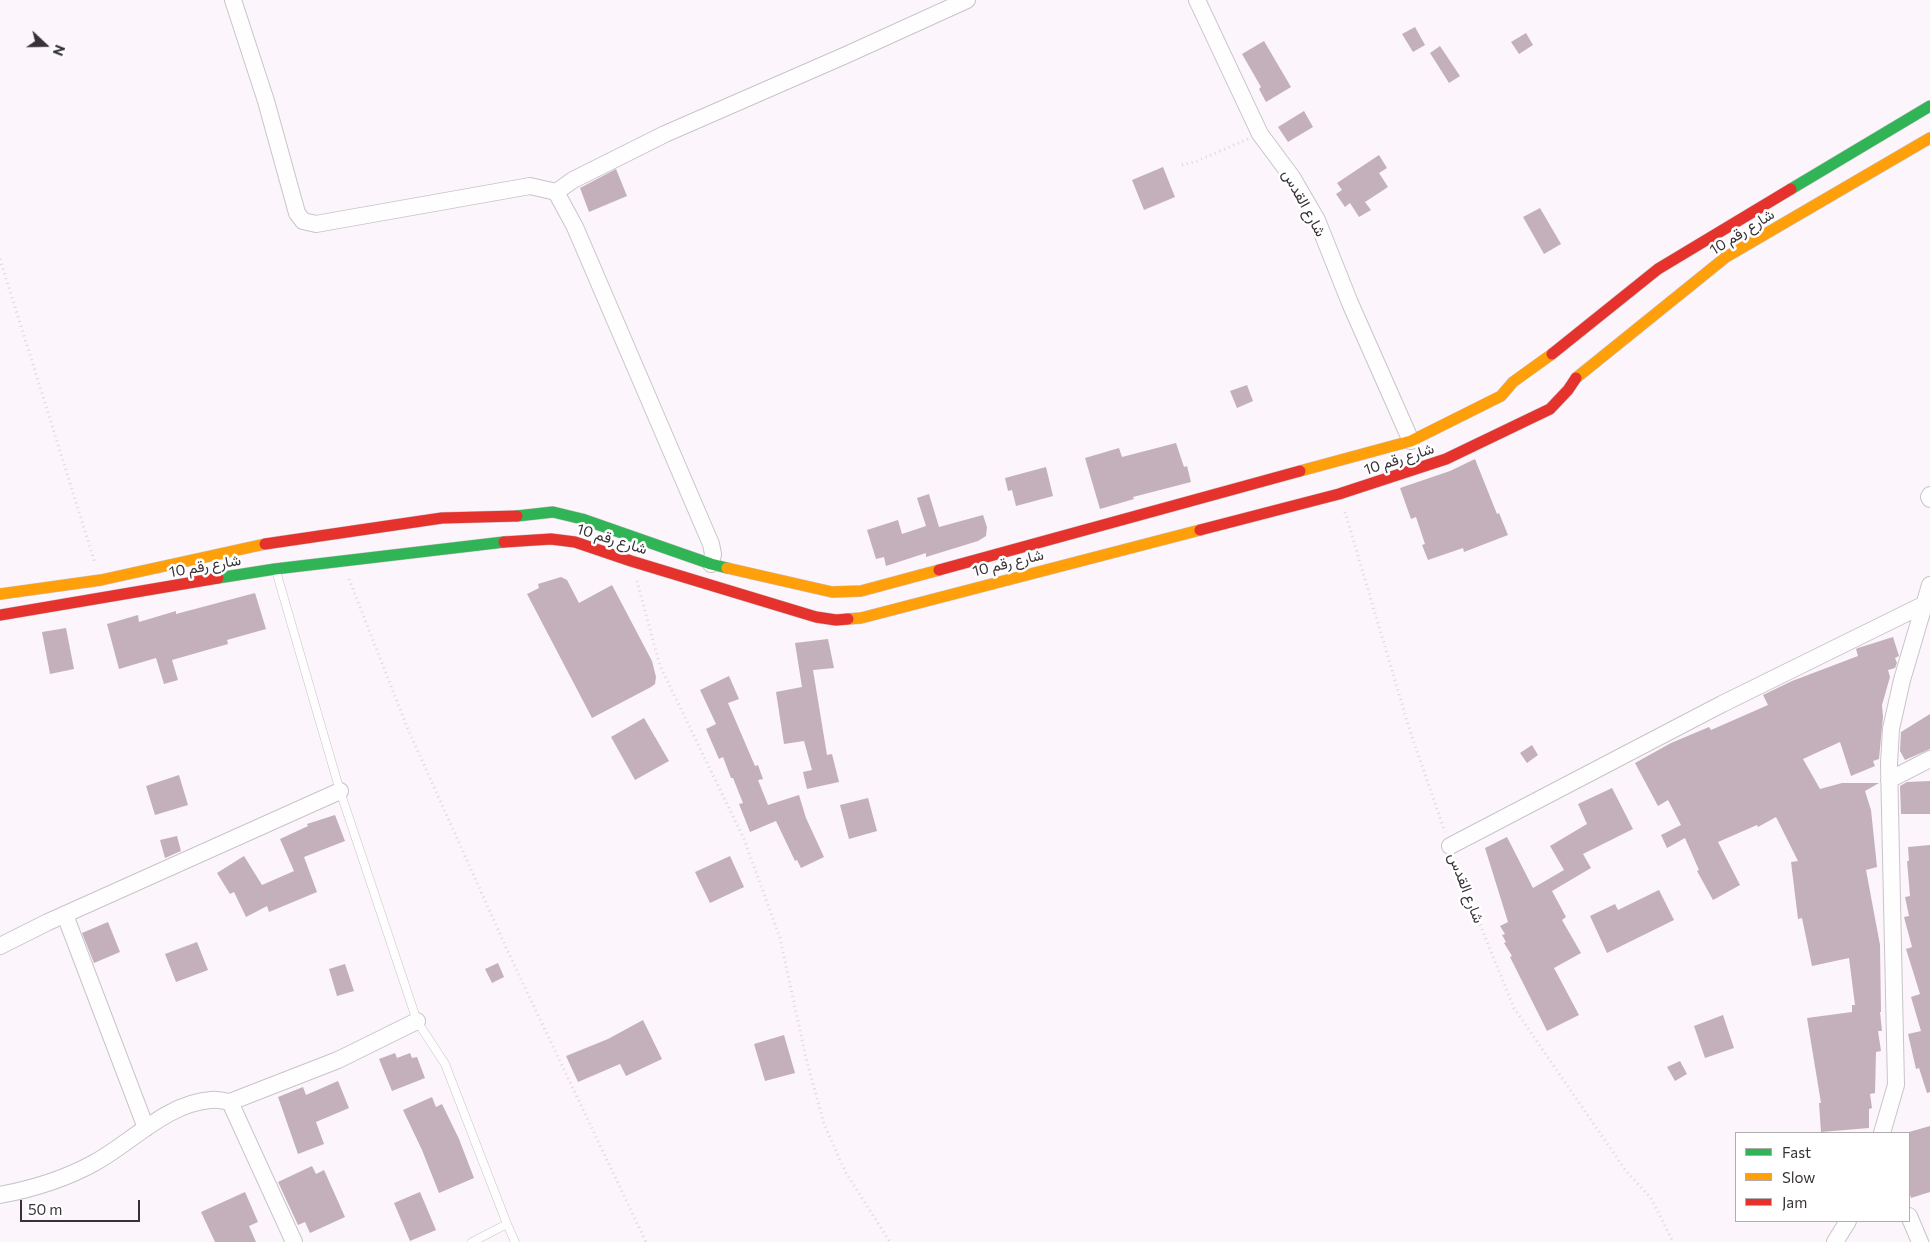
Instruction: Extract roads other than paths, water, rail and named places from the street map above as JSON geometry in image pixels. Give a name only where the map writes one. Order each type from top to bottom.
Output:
[{"type":"main road","name":"شارع رقم 10","points":[[0,594],[101,580],[276,542],[442,518],[527,516],[552,512],[582,519],[711,564],[832,592],[861,591],[1411,441],[1500,396],[1513,382],[1530,371],[1658,269],[1930,106]]},
{"type":"main road","name":"شارع رقم 10","points":[[0,615],[275,569],[341,560],[525,540],[550,539],[575,542],[631,562],[816,617],[836,620],[861,618],[1340,494],[1446,459],[1550,409],[1568,390],[1576,378],[1726,257],[1930,138]]},
{"type":"street","points":[[233,0],[266,101],[297,213],[303,221],[316,224],[530,186],[556,192],[573,180],[665,134],[966,0]]},
{"type":"street","name":"شارع القدس","points":[[1197,0],[1260,134],[1292,177],[1317,220],[1350,303],[1411,441]]},
{"type":"street","points":[[556,192],[575,227],[711,544],[713,554],[711,564]]},
{"type":"street","points":[[1882,1132],[1896,1084],[1889,780],[1891,729],[1902,680],[1930,585]]},
{"type":"street","points":[[1450,846],[1722,704],[1925,604]]},
{"type":"street","points":[[1889,780],[1930,759]]},
{"type":"street","points":[[0,946],[65,914],[340,791]]},
{"type":"street","points":[[65,914],[146,1128]]},
{"type":"street","points":[[0,1195],[48,1183],[84,1167],[146,1128],[190,1105],[212,1100],[230,1102],[338,1060],[417,1021]]},
{"type":"street","points":[[230,1102],[294,1242]]},
{"type":"street","points":[[1910,1218],[1920,1242]]},
{"type":"street","points":[[1835,1242],[1847,1222]]},
{"type":"lane","points":[[275,569],[340,791],[417,1021],[445,1064],[515,1242]]},
{"type":"lane","points":[[472,1242],[507,1224]]}]
